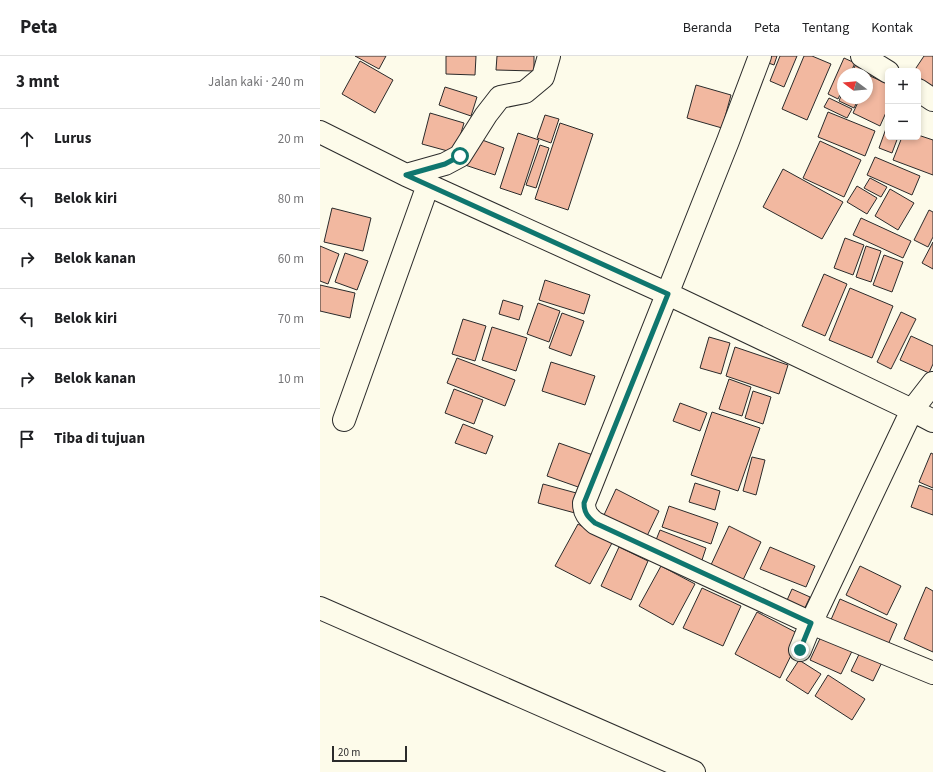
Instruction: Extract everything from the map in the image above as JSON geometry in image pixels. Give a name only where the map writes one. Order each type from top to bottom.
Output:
[{"type":"street","points":[[406,175],[445,164],[460,156],[486,115],[500,97],[524,92],[543,77],[549,56]]},
{"type":"street","points":[[760,56],[668,294],[584,503],[584,510],[587,516],[595,523],[811,623],[933,673]]},
{"type":"street","points":[[862,56],[885,70]]},
{"type":"street","points":[[921,92],[933,100]]},
{"type":"street","points":[[320,132],[406,175],[668,294],[933,421]]},
{"type":"street","points":[[344,420],[428,185]]},
{"type":"street","points":[[800,650],[811,623],[912,410],[933,383]]},
{"type":"street","points":[[320,608],[694,772]]},
{"type":"building","points":[[355,56],[386,56],[379,69]]},
{"type":"building","points":[[446,56],[476,56],[475,75],[446,74]]},
{"type":"building","points":[[497,56],[534,56],[534,71],[496,70]]},
{"type":"building","points":[[762,56],[777,56],[774,65],[760,60]]},
{"type":"building","points":[[780,56],[797,56],[784,87],[770,81]]},
{"type":"building","points":[[804,56],[812,56],[831,64],[807,120],[782,109]]},
{"type":"building","points":[[924,56],[933,56],[933,96],[921,88],[921,68],[916,68]]},
{"type":"building","points":[[844,58],[855,63],[853,68],[840,68]]},
{"type":"building","points":[[360,61],[393,80],[375,113],[342,94]]},
{"type":"building","points":[[856,64],[864,68],[854,68]]},
{"type":"building","points":[[837,74],[837,98],[828,94]]},
{"type":"building","points":[[873,77],[885,83],[885,115],[880,126],[853,113],[857,104],[873,104]]},
{"type":"building","points":[[696,85],[731,95],[722,128],[687,118]]},
{"type":"building","points":[[445,87],[477,97],[471,116],[439,105]]},
{"type":"building","points":[[829,98],[837,102],[837,104],[842,104],[852,109],[847,118],[824,107]]},
{"type":"building","points":[[845,104],[856,104],[854,108]]},
{"type":"building","points":[[828,112],[875,131],[865,156],[818,137]]},
{"type":"building","points":[[430,113],[464,123],[455,153],[422,144]]},
{"type":"building","points":[[545,115],[559,119],[551,143],[537,138]]},
{"type":"building","points":[[560,123],[593,134],[568,210],[535,199]]},
{"type":"building","points":[[885,131],[885,140],[897,140],[892,153],[879,148]]},
{"type":"building","points":[[518,133],[539,140],[521,195],[500,188]]},
{"type":"building","points":[[921,136],[933,140],[933,175],[893,160],[901,140],[921,140]]},
{"type":"building","points":[[474,137],[504,148],[495,175],[465,165]]},
{"type":"building","points":[[820,141],[861,160],[844,197],[803,178]]},
{"type":"building","points":[[540,145],[549,148],[536,188],[526,185]]},
{"type":"building","points":[[875,157],[920,176],[912,195],[867,175]]},
{"type":"building","points":[[783,169],[843,202],[822,239],[763,207]]},
{"type":"building","points":[[870,178],[887,187],[881,197],[864,188]]},
{"type":"building","points":[[857,186],[877,198],[867,214],[847,202]]},
{"type":"building","points":[[890,189],[914,203],[898,230],[875,216]]},
{"type":"building","points":[[332,208],[371,218],[363,251],[324,242]]},
{"type":"building","points":[[929,210],[933,212],[933,237],[928,247],[914,240]]},
{"type":"building","points":[[861,218],[911,241],[903,258],[853,235]]},
{"type":"building","points":[[845,238],[864,245],[853,275],[834,268]]},
{"type":"building","points":[[933,242],[933,269],[922,263]]},
{"type":"building","points":[[320,246],[339,254],[328,284],[320,281]]},
{"type":"building","points":[[866,246],[881,251],[871,282],[856,277]]},
{"type":"building","points":[[345,253],[368,261],[357,290],[335,282]]},
{"type":"building","points":[[884,255],[903,262],[892,292],[873,285]]},
{"type":"building","points":[[824,274],[847,284],[825,336],[802,326]]},
{"type":"building","points":[[545,280],[590,295],[584,314],[539,300]]},
{"type":"building","points":[[320,285],[355,293],[350,318],[320,311]]},
{"type":"building","points":[[850,288],[893,306],[872,358],[829,340]]},
{"type":"building","points":[[503,300],[523,306],[519,320],[499,314]]},
{"type":"building","points":[[538,303],[560,311],[549,342],[527,334]]},
{"type":"building","points":[[901,312],[916,319],[891,369],[877,362]]},
{"type":"building","points":[[562,313],[584,321],[571,356],[549,348]]},
{"type":"building","points":[[463,319],[486,326],[475,361],[452,354]]},
{"type":"building","points":[[492,327],[527,338],[516,371],[482,360]]},
{"type":"building","points":[[911,336],[933,346],[933,364],[929,373],[900,360]]},
{"type":"building","points":[[709,337],[730,343],[721,374],[700,368]]},
{"type":"building","points":[[735,347],[788,365],[779,394],[726,376]]},
{"type":"building","points":[[457,358],[515,380],[505,406],[447,383]]},
{"type":"building","points":[[551,362],[595,376],[585,405],[542,391]]},
{"type":"building","points":[[729,379],[751,387],[742,416],[719,409]]},
{"type":"building","points":[[454,389],[483,400],[474,424],[445,413]]},
{"type":"building","points":[[753,391],[771,397],[763,424],[745,418]]},
{"type":"building","points":[[680,403],[707,413],[700,431],[673,421]]},
{"type":"building","points":[[712,412],[760,428],[738,491],[691,475]]},
{"type":"building","points":[[463,424],[493,436],[486,454],[455,443]]},
{"type":"building","points":[[559,443],[593,455],[581,488],[547,476]]},
{"type":"building","points":[[931,453],[933,454],[933,488],[919,482]]},
{"type":"building","points":[[752,457],[765,460],[756,495],[743,491]]},
{"type":"building","points":[[695,483],[720,491],[715,510],[689,502]]},
{"type":"building","points":[[543,484],[580,494],[575,513],[538,503]]},
{"type":"building","points":[[919,485],[933,490],[933,515],[911,507]]},
{"type":"building","points":[[616,489],[659,511],[647,536],[604,515]]},
{"type":"building","points":[[669,506],[718,523],[711,544],[662,527]]},
{"type":"building","points":[[578,524],[612,543],[590,584],[555,566]]},
{"type":"building","points":[[729,526],[761,542],[742,582],[710,567]]},
{"type":"building","points":[[660,530],[706,548],[701,563],[654,545]]},
{"type":"building","points":[[619,547],[648,561],[631,600],[601,586]]},
{"type":"building","points":[[770,547],[815,566],[806,587],[760,569]]},
{"type":"building","points":[[661,566],[695,584],[673,625],[639,606]]},
{"type":"building","points":[[860,566],[901,586],[887,615],[846,595]]},
{"type":"building","points":[[926,587],[933,591],[933,652],[904,639]]},
{"type":"building","points":[[702,588],[741,606],[723,646],[683,628]]},
{"type":"building","points":[[792,589],[810,597],[802,614],[784,607]]},
{"type":"building","points":[[840,599],[897,624],[887,647],[830,622]]},
{"type":"building","points":[[757,612],[801,635],[780,678],[735,654]]},
{"type":"building","points":[[823,632],[854,647],[841,674],[810,660]]},
{"type":"building","points":[[863,646],[885,656],[873,681],[851,671]]},
{"type":"building","points":[[799,660],[821,674],[808,694],[786,680]]},
{"type":"building","points":[[828,675],[865,699],[852,720],[815,696]]},
{"type":"route","points":[[460,156],[445,164],[406,175],[668,294],[584,503],[584,510],[587,516],[595,523],[811,623],[800,650]]}]
